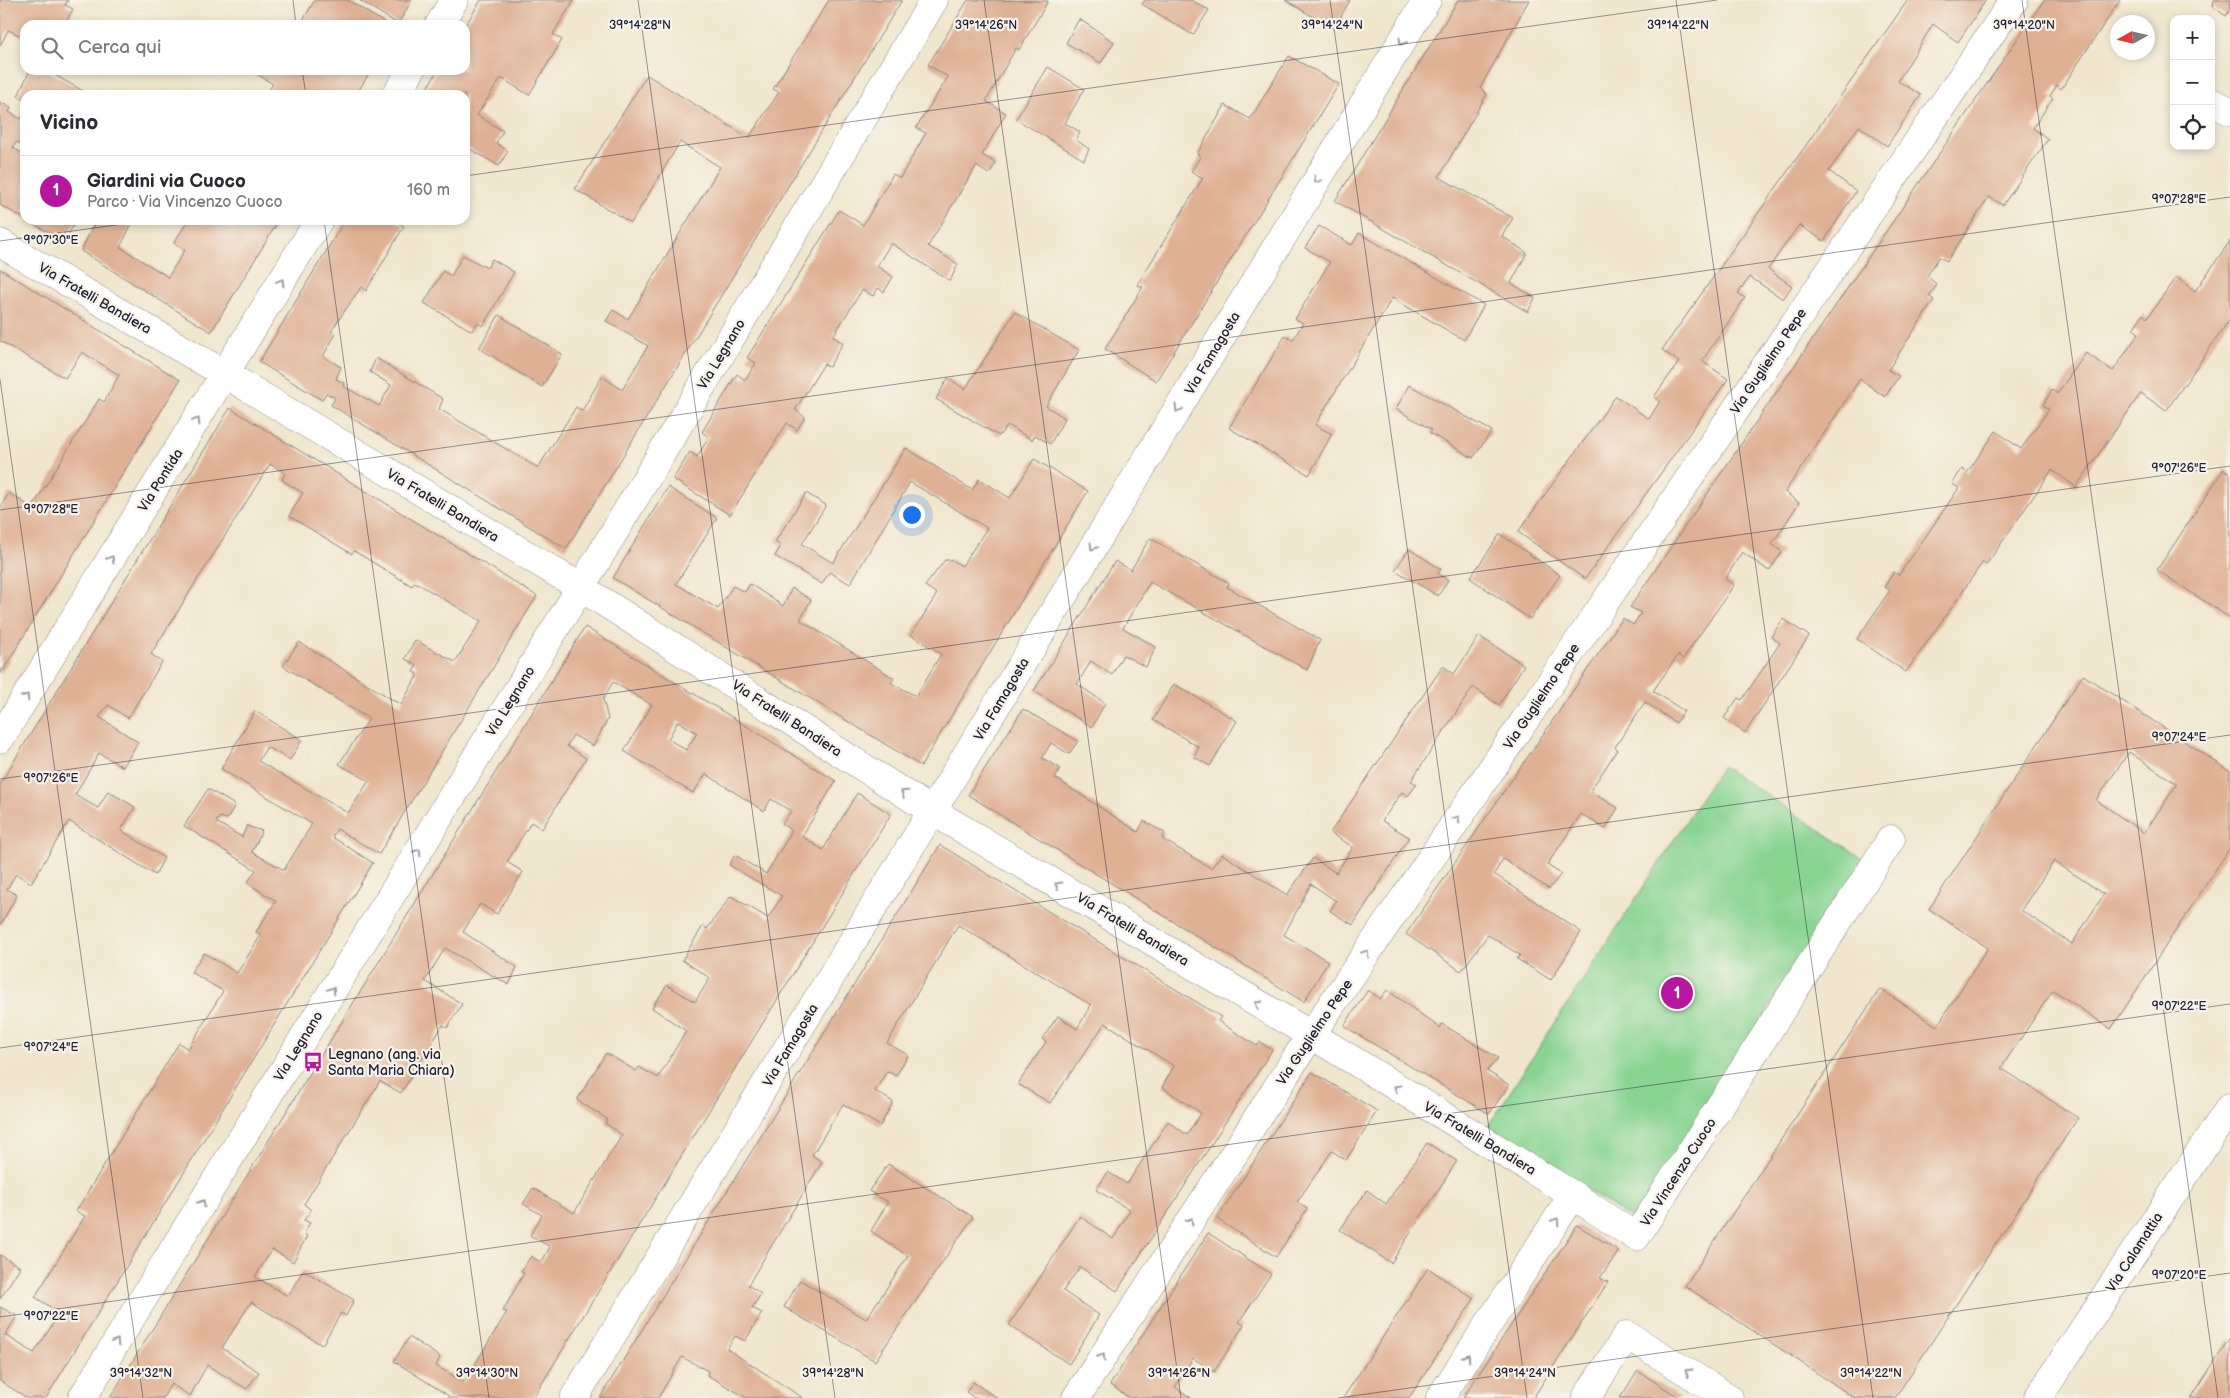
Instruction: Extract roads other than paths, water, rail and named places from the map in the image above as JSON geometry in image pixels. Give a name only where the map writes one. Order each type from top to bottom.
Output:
[{"type":"street","points":[[441,20],[454,0]]},
{"type":"street","name":"Via Legnano","points":[[82,1398],[580,587],[934,0]]},
{"type":"street","name":"Via Famagosta","points":[[574,1398],[1427,0]]},
{"type":"street","name":"Via Guglielmo Pepe","points":[[1076,1398],[1311,1035],[2014,0]]},
{"type":"street","points":[[399,90],[408,75]]},
{"type":"street","points":[[2215,104],[2230,111]]},
{"type":"street","name":"Via Pontida","points":[[0,738],[316,225]]},
{"type":"street","name":"Via Fratelli Bandiera","points":[[0,243],[225,374],[580,587],[932,811],[1311,1035],[1574,1195]]},
{"type":"street","name":"Via Vincenzo Cuoco","points":[[1574,1195],[1636,1237],[1891,839]]},
{"type":"street","name":"Via Calamattia","points":[[2038,1398],[2230,1107]]},
{"type":"street","points":[[1440,1398],[1574,1195]]},
{"type":"street","points":[[1586,1398],[1627,1335],[1729,1398]]},
{"type":"place","name":"Giardini via Cuoco","points":[[1677,993]]},
{"type":"place","name":"Legnano (ang. via Santa Maria Chiara)","points":[[313,1062]]}]
